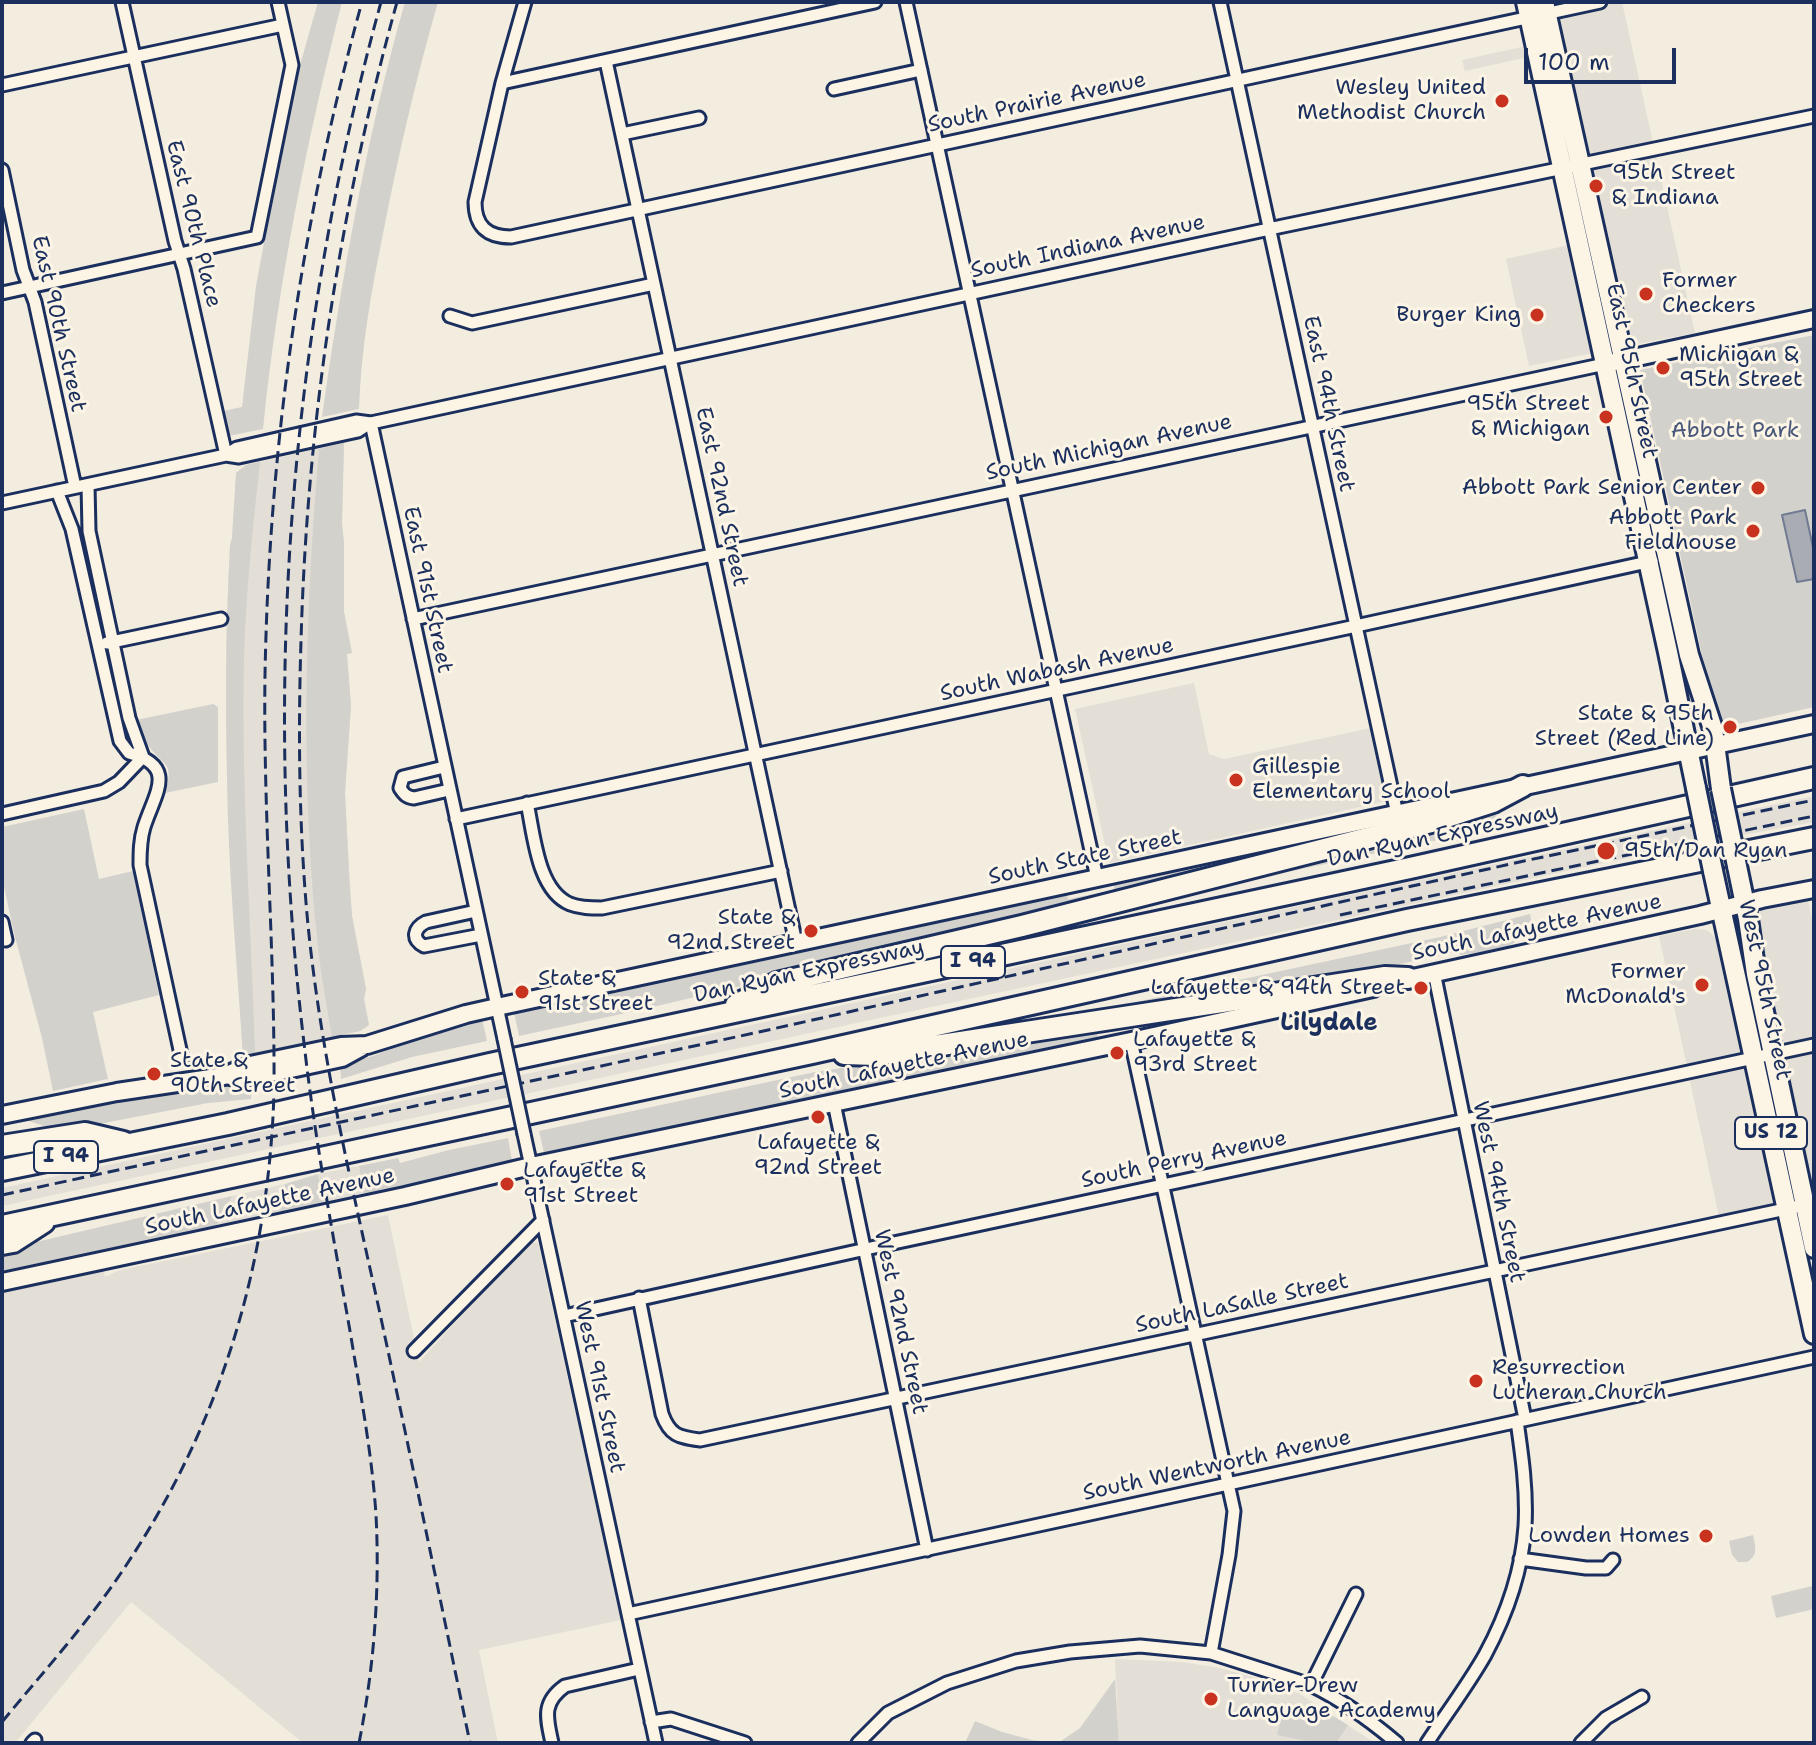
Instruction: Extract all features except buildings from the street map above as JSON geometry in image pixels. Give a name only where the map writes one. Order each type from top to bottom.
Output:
[{"type":"highway","name":"Dan Ryan Expressway","points":[[2,1170],[228,1124],[490,1064],[1410,868],[1814,778]]},
{"type":"highway","points":[[715,1017],[777,983],[1022,926],[1417,826],[1493,802],[1523,786]]},
{"type":"highway","name":"I 94","points":[[2,1226],[812,1053],[1407,920],[1814,838]]},
{"type":"highway","points":[[812,1053],[876,1055],[1385,977],[1408,978]]},
{"type":"highway","points":[[2,1146],[85,1133],[131,1144]]},
{"type":"highway","points":[[2,1244],[13,1242],[56,1214]]},
{"type":"main road","name":"East 95th Street","points":[[1536,9],[1658,560],[1688,750]]},
{"type":"main road","name":"South Michigan Avenue","points":[[1614,362],[1814,319]]},
{"type":"main road","name":"East 95th Street","points":[[1658,560],[1713,729],[1715,744]]},
{"type":"main road","name":"South State Street","points":[[2,1115],[117,1092],[224,1076],[249,1078],[342,1058],[367,1045],[466,1014],[1814,724]]},
{"type":"main road","name":"West 95th Street","points":[[1715,744],[1756,974],[1764,1056]]},
{"type":"main road","name":"West 95th Street","points":[[1688,750],[1722,910],[1814,1248]]},
{"type":"main road","name":"South Lafayette Avenue","points":[[2,1282],[531,1166],[1131,1041],[1814,889]]},
{"type":"main road","name":"West 95th Street","points":[[1802,1205],[1814,1334]]},
{"type":"street","name":"East 90th Place","points":[[122,2],[226,455]]},
{"type":"street","points":[[2,293],[257,237],[292,65],[278,2]]},
{"type":"street","points":[[525,2],[502,83],[875,2]]},
{"type":"street","points":[[906,2],[1097,878]]},
{"type":"street","name":"East 94th Street","points":[[1220,2],[1397,814]]},
{"type":"street","name":"South Prairie Avenue","points":[[502,83],[475,213],[484,228],[492,234],[511,237],[1237,80],[1536,9],[1600,2]]},
{"type":"street","points":[[2,85],[283,25]]},
{"type":"street","name":"East 92nd Street","points":[[606,61],[796,943]]},
{"type":"street","points":[[834,89],[921,70]]},
{"type":"street","name":"South Indiana Avenue","points":[[2,503],[226,455],[239,457],[358,431],[371,423],[1269,228],[1814,116]]},
{"type":"street","points":[[622,134],[699,118]]},
{"type":"street","name":"East 90th Street","points":[[2,170],[23,270],[36,303],[75,487]]},
{"type":"street","points":[[450,316],[472,323],[654,284]]},
{"type":"street","name":"South Michigan Avenue","points":[[413,619],[1614,362]]},
{"type":"street","name":"East 91st Street","points":[[371,423],[504,1039]]},
{"type":"street","points":[[88,485],[89,531],[129,718],[143,757]]},
{"type":"street","points":[[57,491],[72,529],[120,741],[129,753],[155,765],[160,775],[160,785],[142,836],[140,865],[182,1059]]},
{"type":"street","name":"South Wabash Avenue","points":[[456,819],[1658,560]]},
{"type":"street","points":[[98,645],[221,619]]},
{"type":"street","points":[[2,814],[104,791],[119,782],[143,757]]},
{"type":"street","points":[[444,767],[403,777],[400,788],[408,797],[414,798],[449,790]]},
{"type":"street","points":[[527,803],[541,868],[562,900],[574,906],[602,908],[781,871]]},
{"type":"street","points":[[476,911],[426,922],[415,930],[415,937],[424,946],[481,935]]},
{"type":"street","points":[[2,922],[6,940]]},
{"type":"street","name":"West 94th Street","points":[[1427,1743],[1484,1656],[1507,1607],[1525,1527],[1521,1420],[1434,972]]},
{"type":"street","name":"West 91st Street","points":[[504,1039],[656,1743]]},
{"type":"street","points":[[1131,1041],[1234,1511],[1211,1653]]},
{"type":"street","name":"South Perry Avenue","points":[[564,1316],[1814,1045]]},
{"type":"street","name":"West 92nd Street","points":[[834,1103],[927,1550]]},
{"type":"street","name":"South LaSalle Street","points":[[639,1298],[665,1424],[678,1437],[700,1440],[1802,1205]]},
{"type":"street","points":[[414,1351],[543,1220]]},
{"type":"street","name":"South Wentworth Avenue","points":[[628,1614],[1814,1357]]},
{"type":"street","points":[[1520,1559],[1586,1568],[1606,1568],[1613,1560]]},
{"type":"street","points":[[1311,1685],[1356,1594]]},
{"type":"street","points":[[858,1743],[888,1713],[947,1683],[1016,1661],[1132,1646],[1211,1653],[1311,1685],[1397,1743]]},
{"type":"street","points":[[552,1743],[547,1716],[549,1704],[556,1693],[565,1686],[639,1669]]},
{"type":"street","points":[[1581,1743],[1606,1718],[1642,1697]]},
{"type":"street","points":[[651,1722],[671,1719],[745,1743]]},
{"type":"shaded area","points":[[1552,2],[1622,2],[1695,333],[1627,346]]},
{"type":"shaded area","points":[[1526,46],[1528,57],[1465,71],[1462,60]]},
{"type":"shaded area","points":[[1569,245],[1593,353],[1529,366],[1506,259]]},
{"type":"shaded area","points":[[344,443],[344,612],[352,653],[347,654],[351,706],[345,793],[352,916],[366,989],[364,999],[369,1025],[360,1031],[243,1056],[227,777],[226,641],[236,473],[246,465]]},
{"type":"shaded area","points":[[1805,510],[1814,552],[1814,579],[1797,582],[1782,515]]},
{"type":"shaded area","name":"Gillespie Elementary School","points":[[1194,683],[1209,754],[1224,759],[1371,728],[1387,801],[1109,863],[1075,709]]},
{"type":"shaded area","points":[[1814,796],[1814,822],[1688,845],[2,1206],[2,1188]]},
{"type":"shaded area","points":[[1808,900],[1814,929],[1814,1216],[1773,1024],[1759,915],[1763,909]]},
{"type":"shaded area","points":[[1695,929],[1707,930],[1718,940],[1780,1218],[1722,1231],[1659,936]]},
{"type":"shaded area","points":[[359,1166],[364,1195],[323,1203],[318,1174]]},
{"type":"shaded area","points":[[285,1184],[280,1213],[218,1226],[232,1196]]},
{"type":"shaded area","points":[[388,1215],[419,1362],[528,1242],[538,1243],[621,1620],[479,1650],[498,1743],[303,1743],[131,1602],[15,1743],[2,1743],[2,1291],[103,1268],[105,1277],[120,1270]]},
{"type":"shaded area","name":"Turner-Drew Language Academy","points":[[1115,1659],[1182,1662],[1220,1668],[1270,1682],[1300,1694],[1375,1743],[1119,1743]]},
{"type":"green space","points":[[318,2],[342,2],[295,214],[263,429],[229,436],[223,411],[242,407],[256,286],[268,221],[300,65]]},
{"type":"green space","points":[[405,2],[438,2],[408,118],[379,256],[364,343],[359,409],[322,417],[356,208],[378,105]]},
{"type":"green space","name":"Abbott Park","points":[[1814,335],[1814,707],[1725,727],[1702,655],[1640,370]]},
{"type":"green space","points":[[344,443],[344,612],[352,653],[347,654],[351,706],[345,792],[352,916],[366,989],[364,999],[369,1025],[360,1031],[332,1037],[319,958],[312,885],[306,698],[310,573],[319,449]]},
{"type":"green space","points":[[260,462],[246,607],[243,706],[255,1053],[243,1056],[228,811],[228,603],[236,473],[246,465]]},
{"type":"green space","points":[[213,704],[218,707],[218,782],[165,793],[169,776],[167,767],[146,742],[136,720]]},
{"type":"green space","points":[[84,809],[99,879],[133,871],[159,995],[93,1012],[108,1079],[53,1091],[2,877],[2,827]]},
{"type":"green space","points":[[1495,809],[1499,827],[1212,888]]},
{"type":"green space","points":[[1362,829],[1042,915],[519,1036],[514,1012],[1085,888],[1067,894],[1068,899],[1114,890],[1114,885],[1123,882]]},
{"type":"green space","points":[[1530,914],[1534,935],[1515,939],[1505,948],[1461,955],[1457,952],[1310,983],[1042,1022],[1440,937]]},
{"type":"green space","points":[[1239,1008],[1147,1028],[1145,1024],[1099,1033],[1098,1039],[547,1155],[539,1131],[815,1072]]},
{"type":"green space","points":[[481,1020],[487,1041],[412,1057],[341,1079],[340,1064]]},
{"type":"green space","points":[[238,1085],[252,1087],[251,1099],[208,1103],[68,1130],[23,1119],[80,1106]]},
{"type":"green space","points":[[508,1138],[511,1163],[364,1195],[359,1166],[398,1158],[400,1163]]},
{"type":"green space","points":[[318,1174],[323,1203],[280,1213],[285,1184]]},
{"type":"green space","points":[[232,1196],[217,1226],[2,1273],[2,1250]]},
{"type":"green space","points":[[1753,1535],[1753,1556],[1747,1562],[1738,1562],[1732,1555],[1729,1541]]},
{"type":"green space","points":[[1812,1586],[1814,1609],[1776,1618],[1771,1596]]},
{"type":"green space","points":[[1115,1679],[1119,1743],[1058,1743],[1080,1728]]},
{"type":"green space","points":[[1319,1708],[1348,1725],[1336,1743],[1317,1743],[1277,1735],[1282,1715],[1307,1720]]},
{"type":"green space","points":[[975,1721],[1032,1740],[1058,1743],[965,1743]]},
{"type":"railway","points":[[2,1722],[95,1610],[157,1515],[187,1459],[212,1401],[250,1281],[262,1219],[274,1092],[265,727],[273,505],[281,420],[306,251],[340,84],[362,2]]},
{"type":"railway","points":[[359,1743],[375,1629],[376,1515],[365,1423],[304,1043],[291,912],[285,781],[285,650],[292,519],[305,388],[324,258],[349,130],[381,2]]},
{"type":"railway","points":[[397,2],[358,160],[319,399],[304,560],[301,819],[308,925],[329,1070],[470,1743]]},
{"type":"railway","points":[[2,1195],[1814,800]]},
{"type":"railway","points":[[1340,915],[1814,816]]},
{"type":"place","name":"Wesley United Methodist Church","points":[[1502,101]]},
{"type":"place","name":"95th Street & Indiana","points":[[1596,186]]},
{"type":"place","name":"Former Checkers","points":[[1646,294]]},
{"type":"place","name":"Burger King","points":[[1537,315]]},
{"type":"place","name":"Michigan & 95th Street","points":[[1663,368]]},
{"type":"place","name":"95th Street & Michigan","points":[[1606,417]]},
{"type":"place","name":"Abbott Park Senior Center","points":[[1758,488]]},
{"type":"place","name":"Abbott Park Fieldhouse","points":[[1753,531]]},
{"type":"place","name":"State & 95th Street (Red Line)","points":[[1730,727]]},
{"type":"place","name":"Gillespie Elementary School","points":[[1236,780]]},
{"type":"place","name":"95th/Dan Ryan","points":[[1606,851]]},
{"type":"place","name":"State & 92nd Street","points":[[811,931]]},
{"type":"place","name":"Former McDonald's","points":[[1702,985]]},
{"type":"place","name":"Lafayette & 94th Street","points":[[1421,988]]},
{"type":"place","name":"State & 91st Street","points":[[522,992]]},
{"type":"place","name":"Lafayette & 93rd Street","points":[[1117,1053]]},
{"type":"place","name":"State & 90th Street","points":[[154,1074]]},
{"type":"place","name":"Lafayette & 92nd Street","points":[[818,1117]]},
{"type":"place","name":"Lafayette & 91st Street","points":[[507,1184]]},
{"type":"place","name":"Resurrection Lutheran Church","points":[[1476,1381]]},
{"type":"place","name":"Lowden Homes","points":[[1706,1536]]},
{"type":"place","name":"Turner-Drew Language Academy","points":[[1211,1699]]},
{"type":"district","name":"Lilydale","points":[[1329,1024]]}]
